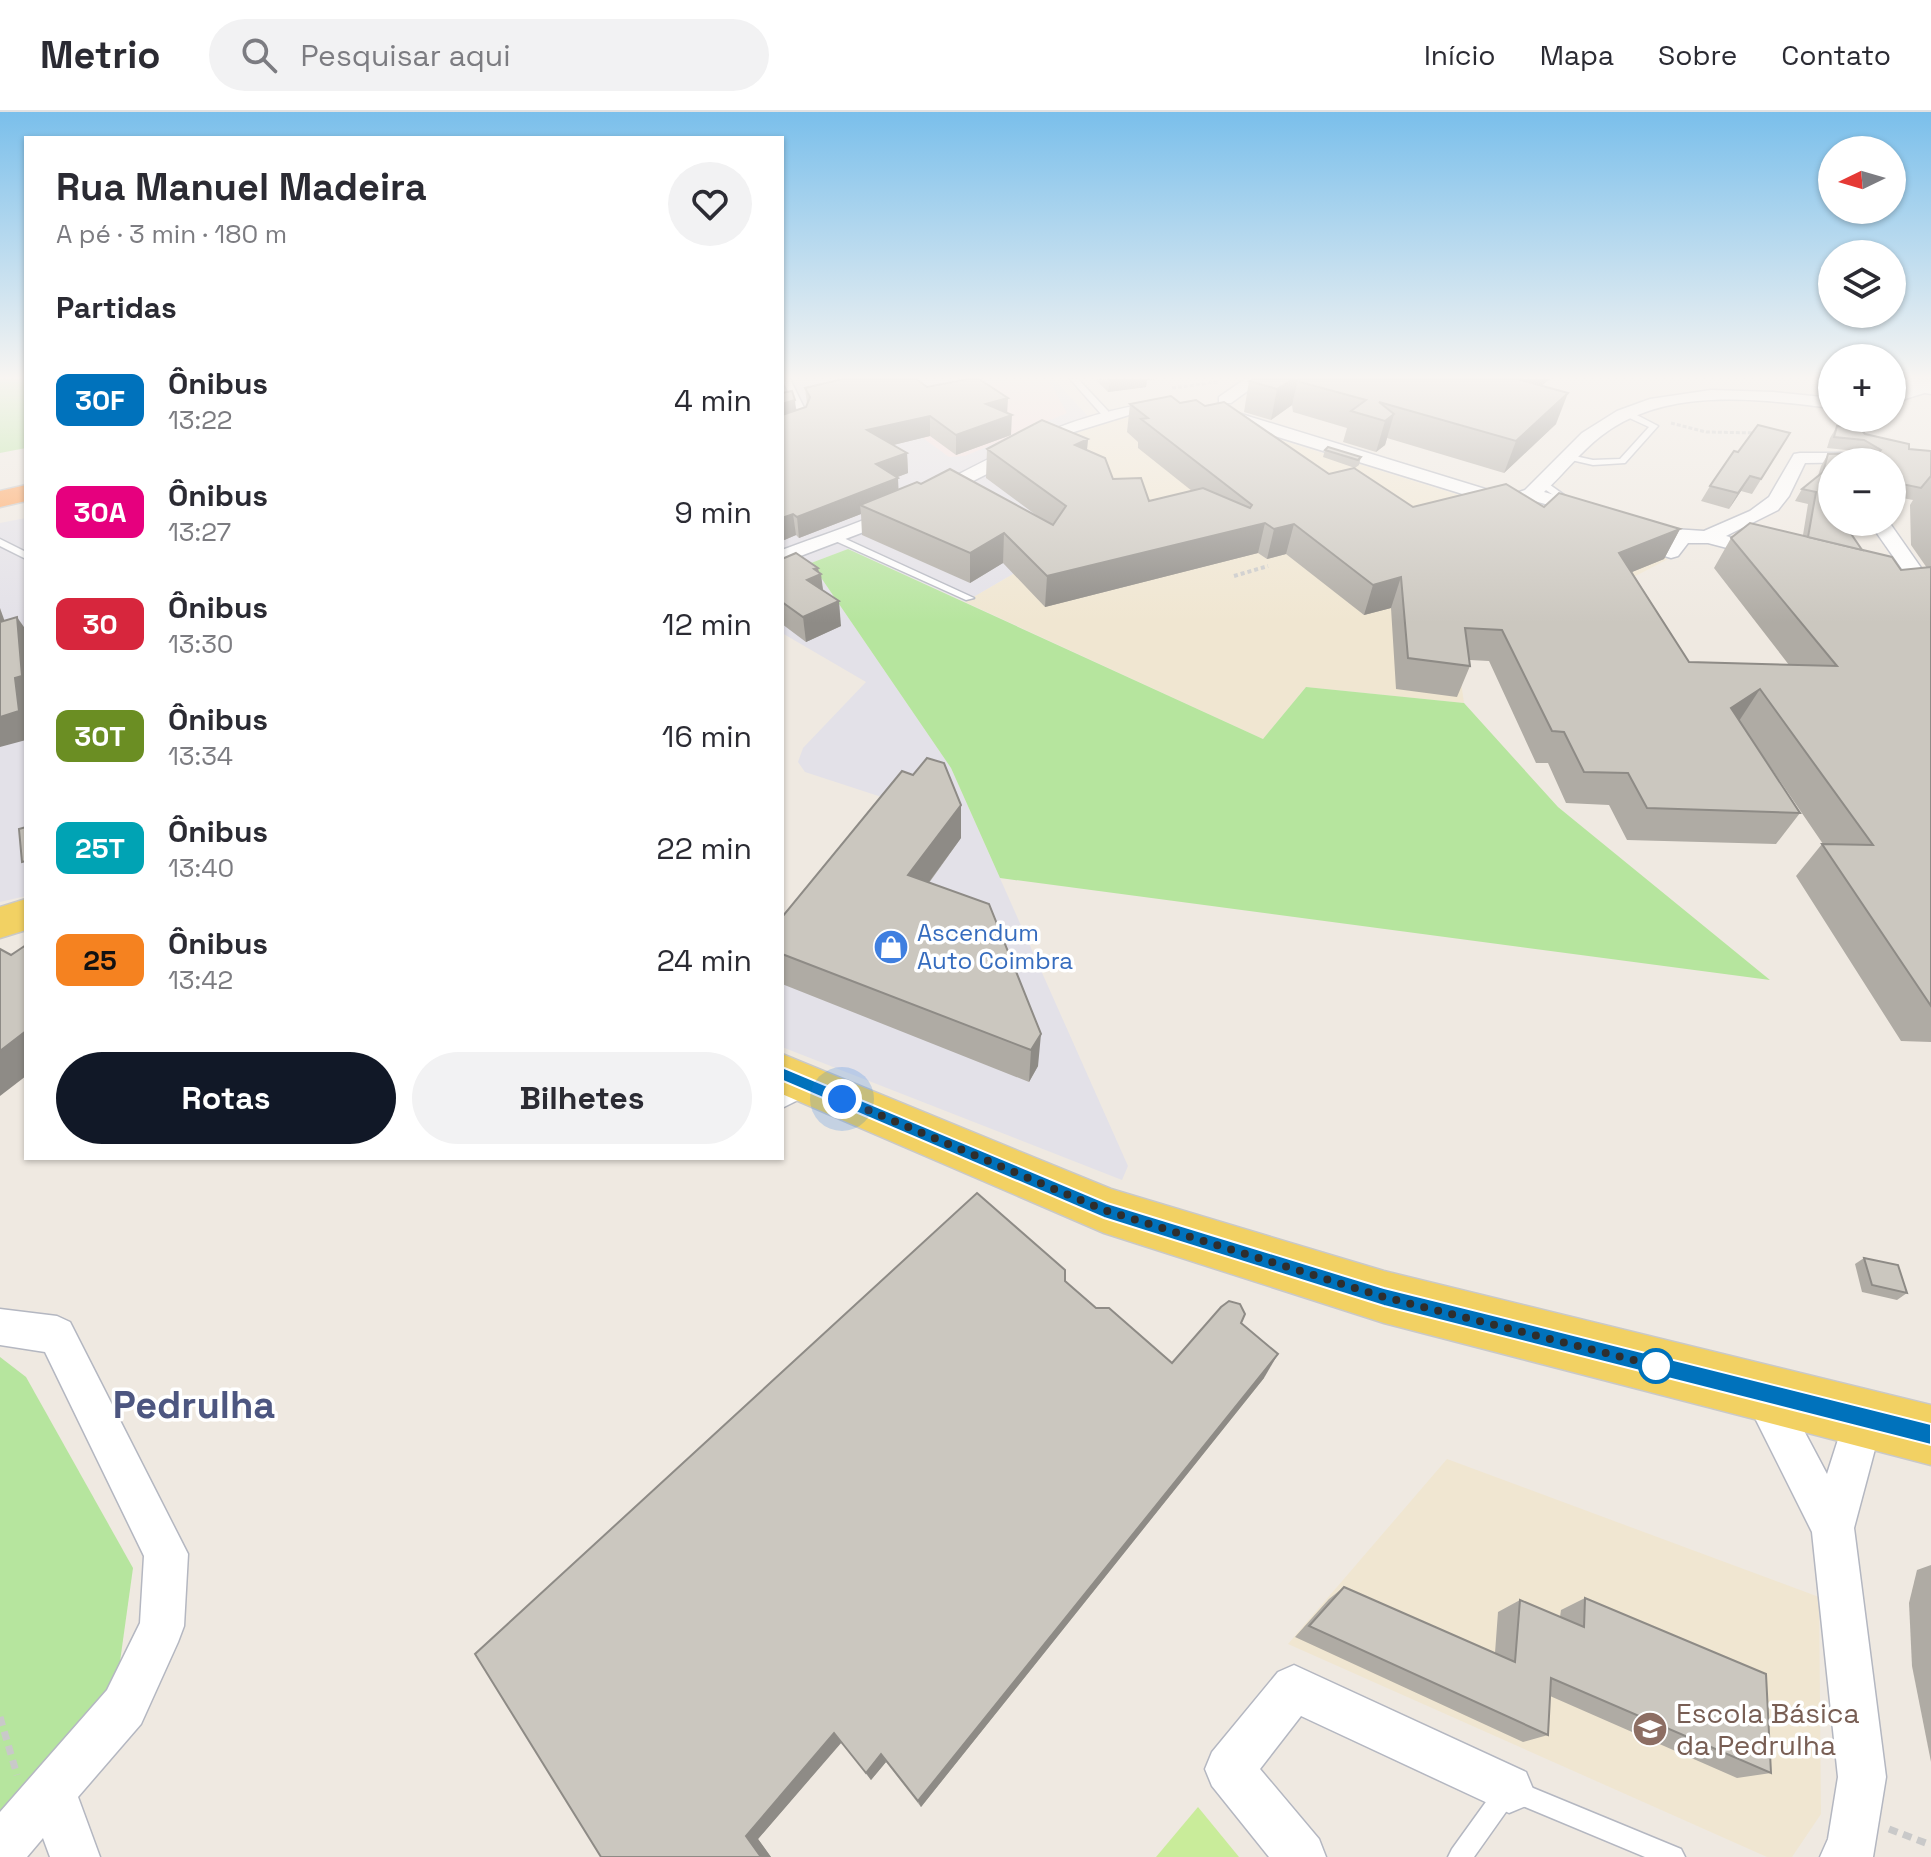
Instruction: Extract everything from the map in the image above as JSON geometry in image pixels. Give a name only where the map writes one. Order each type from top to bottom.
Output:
[{"type":"highway","points":[[0,485],[24,480]]},
{"type":"highway","points":[[0,499],[24,493]]},
{"type":"main road","points":[[0,908],[24,901]]},
{"type":"main road","points":[[0,923],[24,915]]},
{"type":"main road","points":[[792,1087],[1104,1210],[1384,1297],[1931,1435]]},
{"type":"street","points":[[784,556],[891,514],[994,460]]},
{"type":"street","points":[[1385,460],[1494,496],[1539,499],[1577,508],[1671,552],[1682,537],[1708,537],[1791,560]]},
{"type":"street","points":[[1539,499],[1567,460]]},
{"type":"street","points":[[1708,537],[1772,506],[1798,460]]},
{"type":"street","points":[[1539,499],[1608,524]]},
{"type":"street","points":[[1890,536],[1927,585]]},
{"type":"street","points":[[1894,581],[1927,585]]},
{"type":"street","points":[[0,1327],[57,1335],[166,1554],[162,1626],[124,1707],[0,1850]]},
{"type":"street","points":[[1762,1392],[1833,1528],[1862,1777],[1851,1849],[1859,1840]]},
{"type":"street","points":[[1833,1528],[1863,1419]]},
{"type":"street","points":[[1301,1857],[1229,1769],[1294,1688],[1509,1789]]},
{"type":"street","points":[[40,1806],[75,1857]]},
{"type":"lane","points":[[1583,460],[1593,463],[1623,460]]},
{"type":"lane","points":[[834,537],[969,598]]},
{"type":"lane","points":[[0,542],[24,555]]},
{"type":"lane","points":[[1460,1857],[1509,1789],[1673,1857]]},
{"type":"path","points":[[1234,576],[1268,566]]},
{"type":"path","points":[[0,1717],[40,1806]]},
{"type":"path","points":[[1859,1840],[1931,1845]]},
{"type":"shaded area","points":[[784,460],[1089,460],[1102,482],[1020,570],[965,602],[848,549],[811,563],[951,768],[1128,1166],[1122,1180],[784,1048],[784,954],[903,804],[805,772],[798,762],[803,748],[866,682],[784,634]]},
{"type":"shaded area","points":[[1068,460],[1347,460],[1668,559],[1624,582],[1450,606],[1464,703],[1306,687],[1263,739],[965,602],[1020,570],[1053,582]]},
{"type":"shaded area","points":[[24,518],[24,896],[0,902],[0,523]]},
{"type":"shaded area","name":"Escola Básica da Pedrulha","points":[[1447,1459],[1819,1597],[1821,1814],[1792,1857],[1767,1857],[1288,1644]]},
{"type":"green space","points":[[848,549],[1263,739],[1306,687],[1464,703],[1558,807],[1770,980],[1000,878],[951,768],[811,563]]},
{"type":"green space","points":[[0,1357],[26,1377],[133,1568],[118,1676],[45,1775],[0,1819]]},
{"type":"green space","points":[[1198,1807],[1239,1857],[1156,1857]]},
{"type":"building","points":[[784,460],[886,460],[876,464],[898,478],[797,517],[793,514],[784,517]]},
{"type":"building","points":[[1003,460],[1106,460],[1113,479],[1141,478],[1149,501],[1203,488],[1250,508],[1252,505],[1194,460],[1309,460],[1329,474],[1354,468],[1413,507],[1506,484],[1544,507],[1559,493],[1680,529],[1619,553],[1689,662],[1837,666],[1731,538],[1750,523],[1892,557],[1901,570],[1931,567],[1931,1006],[1822,844],[1873,845],[1760,689],[1731,708],[1800,813],[1647,808],[1628,773],[1584,772],[1564,732],[1552,731],[1502,630],[1465,628],[1470,666],[1408,658],[1401,577],[1373,585],[1294,524],[1274,529],[1265,523],[1047,576],[1004,533],[970,553],[860,505],[917,482],[921,484],[950,469],[1053,525],[1066,506]]},
{"type":"building","points":[[1728,460],[1773,460],[1761,479],[1750,476],[1738,493],[1710,486]]},
{"type":"building","points":[[1906,460],[1931,460],[1931,476],[1921,488],[1906,485]]},
{"type":"building","points":[[1818,476],[1818,536],[1852,536],[1862,550],[1808,537],[1816,492],[1802,489]]},
{"type":"building","points":[[796,553],[818,568],[814,569],[821,574],[807,580],[839,601],[803,617],[784,603],[784,558]]},
{"type":"building","points":[[17,617],[22,676],[15,678],[19,711],[0,717],[0,622]]},
{"type":"building","name":"Ascendum Auto Coimbra","points":[[927,758],[944,763],[961,805],[908,875],[989,904],[1041,1034],[1031,1050],[784,955],[784,915],[902,771],[913,775]]},
{"type":"building","points":[[24,828],[22,862],[19,829]]},
{"type":"building","points":[[24,946],[24,1033],[0,1051],[0,949],[11,955]]},
{"type":"building","points":[[977,1193],[1065,1270],[1065,1281],[1096,1308],[1109,1308],[1172,1363],[1229,1301],[1240,1304],[1245,1314],[1241,1323],[1278,1354],[918,1801],[881,1754],[866,1773],[834,1733],[746,1836],[761,1857],[601,1857],[475,1654]]},
{"type":"building","points":[[1864,1258],[1898,1265],[1907,1293],[1872,1285]]},
{"type":"building","points":[[1344,1587],[1515,1662],[1520,1600],[1584,1627],[1585,1598],[1766,1674],[1771,1773],[1551,1678],[1548,1735],[1309,1626]]},
{"type":"bus line","name":"30F","points":[[784,1074],[1104,1210],[1384,1297],[1931,1434]]},
{"type":"place","name":"Ascendum Auto Coimbra","points":[[891,947]]},
{"type":"place","name":"Escola Básica da Pedrulha","points":[[1650,1729]]},
{"type":"district","name":"Pedrulha","points":[[194,1405]]},
{"type":"route","points":[[842,1099],[1104,1210],[1384,1297],[1665,1368],[1656,1366]]}]
